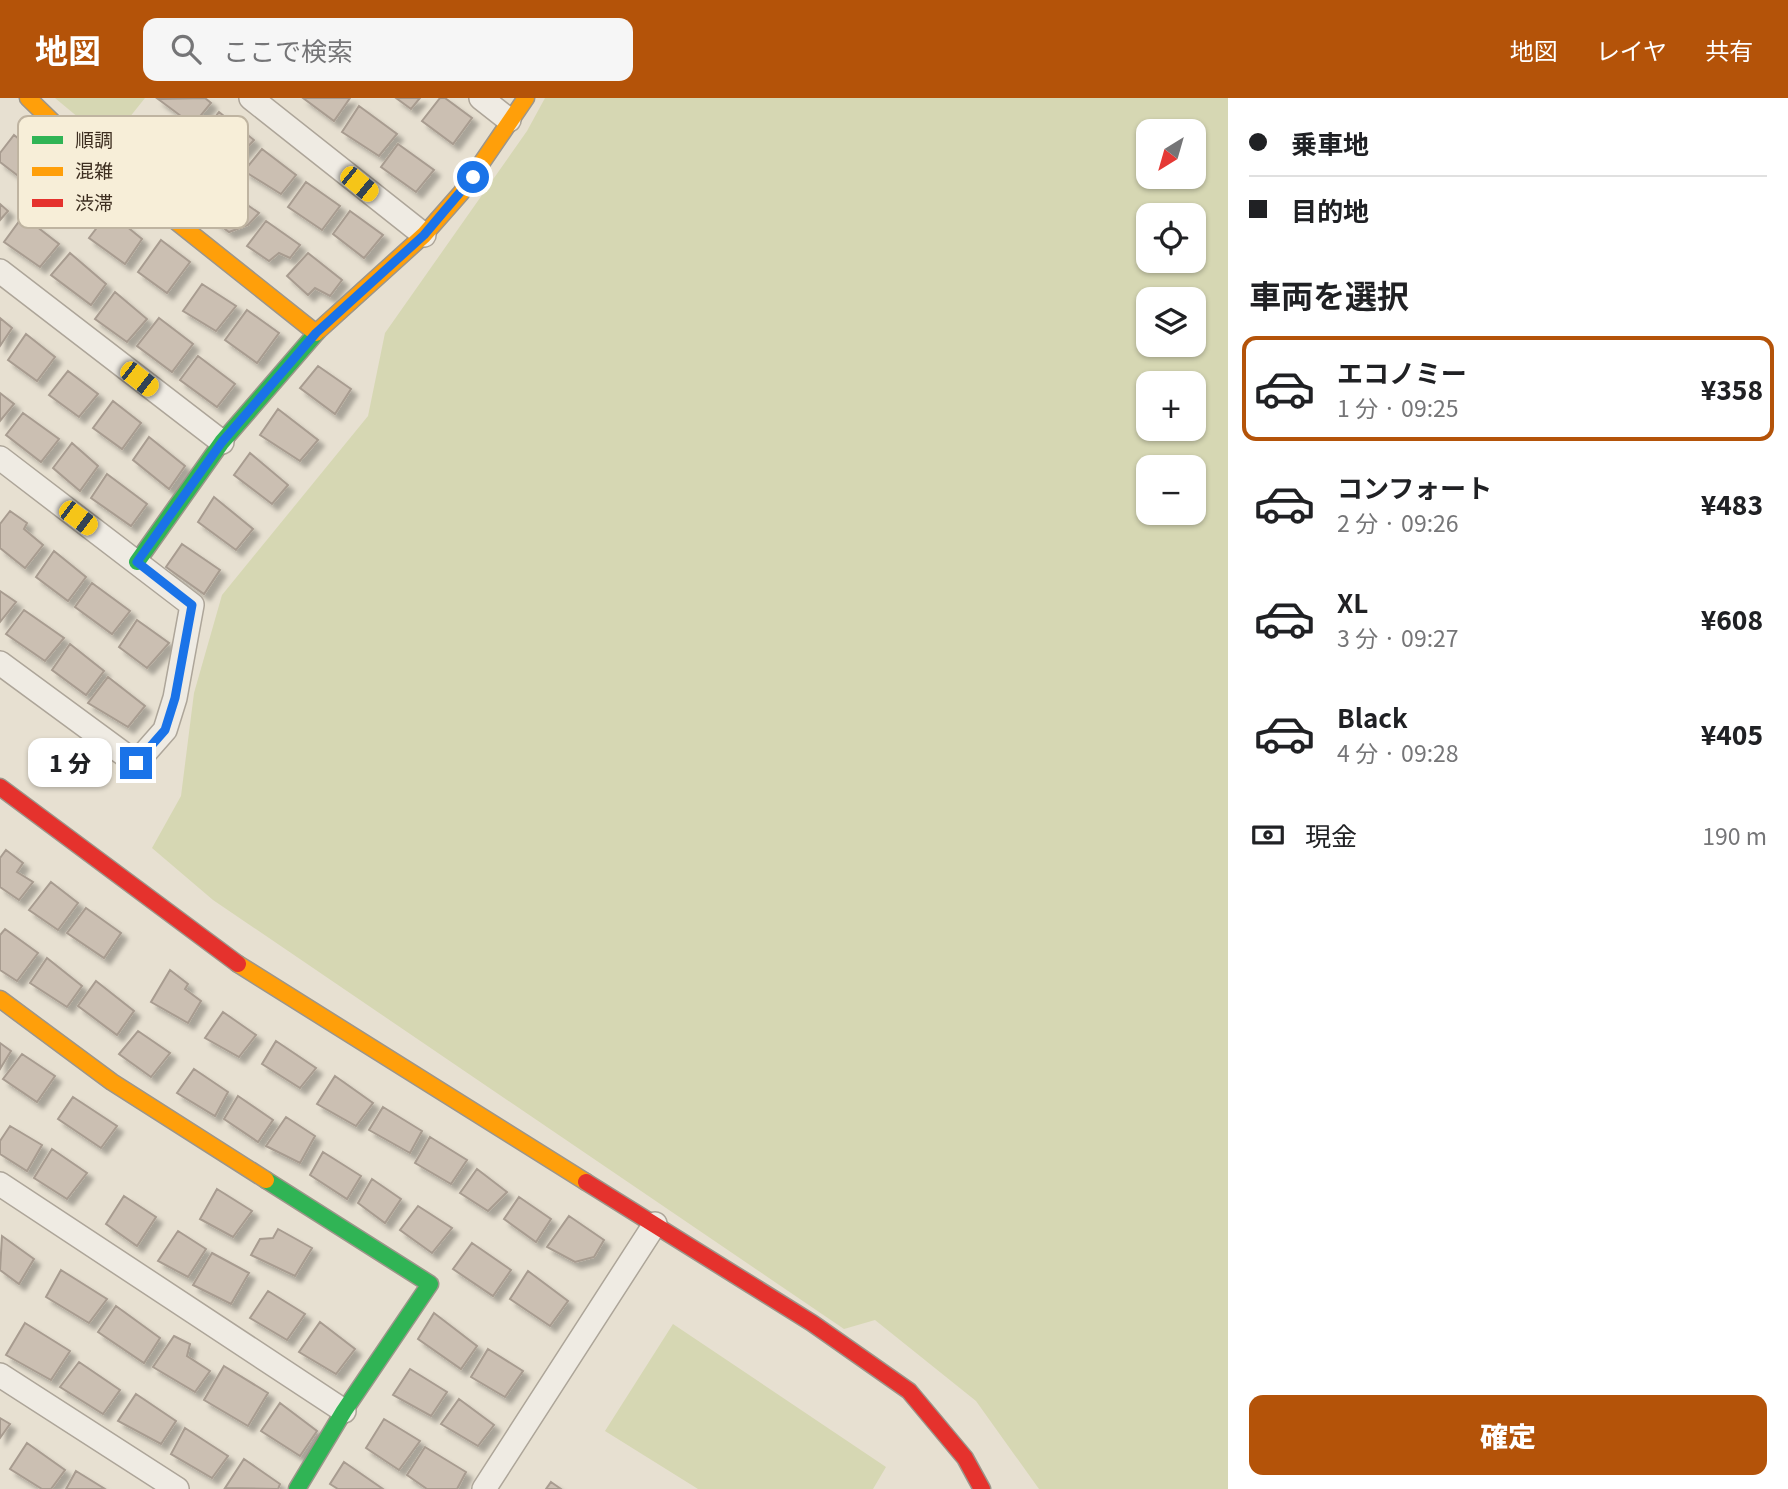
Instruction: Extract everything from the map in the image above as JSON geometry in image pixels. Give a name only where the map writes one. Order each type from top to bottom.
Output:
[{"type":"street","points":[[28,98],[47,116]]},
{"type":"street","points":[[251,98],[424,235]]},
{"type":"street","points":[[481,98],[509,120]]},
{"type":"street","points":[[137,562],[222,442],[316,333],[424,235],[461,193],[526,98]]},
{"type":"street","points":[[184,228],[316,333]]},
{"type":"street","points":[[0,271],[222,442]]},
{"type":"street","points":[[0,458],[192,605],[175,698],[165,730],[136,763],[0,663]]},
{"type":"street","points":[[0,787],[241,966],[812,1323],[909,1391],[965,1458],[982,1489]]},
{"type":"street","points":[[0,999],[112,1082],[430,1284],[344,1410],[297,1489]]},
{"type":"street","points":[[0,1184],[344,1410]]},
{"type":"street","points":[[484,1489],[655,1224]]},
{"type":"street","points":[[0,1375],[177,1489]]},
{"type":"green space","points":[[55,98],[145,98],[131,116],[77,116]]},
{"type":"green space","points":[[545,98],[1228,98],[1228,1489],[1039,1489],[976,1401],[875,1320],[844,1329],[213,900],[152,848],[181,796],[194,693],[222,595],[368,416],[385,333],[527,131]]},
{"type":"green space","points":[[673,1324],[886,1467],[873,1489],[698,1489],[605,1431]]},
{"type":"building","points":[[205,98],[211,103],[200,116],[181,116],[158,99]]},
{"type":"building","points":[[303,98],[350,98],[334,121]]},
{"type":"building","points":[[396,98],[420,98],[411,109]]},
{"type":"building","points":[[440,98],[445,98],[472,118],[453,144],[422,121]]},
{"type":"building","points":[[359,106],[397,134],[379,156],[342,132]]},
{"type":"building","points":[[14,135],[18,138],[18,176],[0,162],[0,153]]},
{"type":"building","points":[[248,135],[254,140],[248,147]]},
{"type":"building","points":[[398,144],[434,170],[416,192],[381,167]]},
{"type":"building","points":[[262,149],[296,175],[281,194],[248,173],[248,166]]},
{"type":"building","points":[[306,182],[340,206],[322,230],[288,207]]},
{"type":"building","points":[[0,204],[8,211],[0,220]]},
{"type":"building","points":[[248,205],[259,213],[248,225]]},
{"type":"building","points":[[350,211],[383,235],[364,258],[333,234]]},
{"type":"building","points":[[266,221],[300,245],[290,258],[279,253],[269,261],[247,246]]},
{"type":"building","points":[[18,223],[18,228],[38,228],[59,244],[40,267],[4,242]]},
{"type":"building","points":[[97,228],[129,228],[142,239],[125,264],[89,238]]},
{"type":"building","points":[[224,228],[240,228],[229,232]]},
{"type":"building","points":[[161,240],[190,262],[167,293],[138,272]]},
{"type":"building","points":[[70,253],[106,284],[91,305],[51,275]]},
{"type":"building","points":[[308,253],[342,280],[330,296],[315,288],[308,295],[287,276]]},
{"type":"building","points":[[202,284],[236,306],[216,331],[183,311]]},
{"type":"building","points":[[115,292],[147,319],[127,342],[95,319]]},
{"type":"building","points":[[247,310],[279,333],[257,363],[225,340]]},
{"type":"building","points":[[0,318],[12,328],[0,346]]},
{"type":"building","points":[[159,318],[193,344],[172,372],[137,346]]},
{"type":"building","points":[[26,334],[55,357],[37,381],[8,360]]},
{"type":"building","points":[[198,356],[235,384],[217,407],[180,380]]},
{"type":"building","points":[[318,366],[351,389],[335,414],[300,388]]},
{"type":"building","points":[[68,371],[98,394],[79,417],[49,395]]},
{"type":"building","points":[[0,393],[14,404],[0,421]]},
{"type":"building","points":[[113,401],[141,423],[122,449],[93,428]]},
{"type":"building","points":[[278,409],[318,440],[300,461],[260,435]]},
{"type":"building","points":[[23,413],[59,439],[41,462],[6,435]]},
{"type":"building","points":[[149,437],[185,466],[169,489],[133,460]]},
{"type":"building","points":[[72,443],[98,466],[80,491],[53,468]]},
{"type":"building","points":[[250,453],[288,485],[272,504],[234,475]]},
{"type":"building","points":[[107,474],[147,504],[131,526],[91,498]]},
{"type":"building","points":[[214,497],[253,529],[236,550],[198,522]]},
{"type":"building","points":[[10,511],[27,523],[24,529],[43,545],[25,568],[0,548],[0,524]]},
{"type":"building","points":[[182,544],[220,570],[204,594],[166,567]]},
{"type":"building","points":[[54,551],[86,577],[68,601],[36,577]]},
{"type":"building","points":[[92,583],[130,611],[112,634],[75,607]]},
{"type":"building","points":[[0,591],[16,602],[0,622]]},
{"type":"building","points":[[24,610],[64,638],[45,661],[6,634]]},
{"type":"building","points":[[137,620],[169,643],[147,668],[119,647]]},
{"type":"building","points":[[70,644],[104,671],[86,695],[52,670]]},
{"type":"building","points":[[108,677],[145,706],[128,727],[88,703]]},
{"type":"building","points":[[6,850],[23,863],[17,872],[33,882],[19,900],[0,887],[0,858]]},
{"type":"building","points":[[51,882],[78,903],[58,930],[29,910]]},
{"type":"building","points":[[86,908],[121,933],[104,958],[67,933]]},
{"type":"building","points":[[5,929],[38,953],[17,981],[0,970],[0,935]]},
{"type":"building","points":[[47,958],[82,986],[67,1007],[30,983]]},
{"type":"building","points":[[170,970],[188,984],[185,989],[201,1001],[188,1023],[151,1002]]},
{"type":"building","points":[[96,981],[134,1011],[117,1035],[78,1006]]},
{"type":"building","points":[[223,1012],[256,1035],[239,1057],[205,1038]]},
{"type":"building","points":[[138,1031],[170,1053],[151,1077],[119,1054]]},
{"type":"building","points":[[276,1041],[316,1068],[300,1088],[262,1064]]},
{"type":"building","points":[[0,1043],[11,1051],[0,1069]]},
{"type":"building","points":[[22,1054],[55,1076],[37,1102],[3,1079]]},
{"type":"building","points":[[194,1069],[228,1092],[215,1116],[177,1093]]},
{"type":"building","points":[[335,1076],[373,1103],[356,1126],[317,1104]]},
{"type":"building","points":[[238,1096],[273,1120],[258,1142],[224,1119]]},
{"type":"building","points":[[73,1097],[117,1126],[101,1148],[58,1119]]},
{"type":"building","points":[[383,1107],[422,1131],[410,1153],[369,1130]]},
{"type":"building","points":[[286,1117],[315,1136],[300,1163],[266,1146]]},
{"type":"building","points":[[10,1126],[42,1145],[27,1171],[0,1154],[0,1141]]},
{"type":"building","points":[[430,1137],[467,1160],[451,1184],[415,1163]]},
{"type":"building","points":[[52,1149],[87,1173],[67,1199],[34,1178]]},
{"type":"building","points":[[323,1152],[361,1176],[347,1199],[310,1175]]},
{"type":"building","points":[[477,1169],[507,1192],[488,1211],[460,1193]]},
{"type":"building","points":[[372,1179],[401,1199],[385,1223],[358,1203]]},
{"type":"building","points":[[217,1189],[252,1211],[233,1237],[200,1219]]},
{"type":"building","points":[[124,1196],[156,1217],[137,1246],[106,1224]]},
{"type":"building","points":[[519,1197],[551,1219],[536,1242],[504,1219]]},
{"type":"building","points":[[418,1206],[452,1228],[432,1253],[400,1230]]},
{"type":"building","points":[[569,1216],[604,1240],[594,1257],[575,1262],[547,1247]]},
{"type":"building","points":[[278,1229],[312,1248],[295,1276],[251,1255],[260,1239],[273,1238]]},
{"type":"building","points":[[178,1231],[206,1249],[188,1277],[158,1261]]},
{"type":"building","points":[[2,1236],[34,1259],[19,1284],[0,1270]]},
{"type":"building","points":[[472,1243],[511,1270],[493,1296],[453,1269]]},
{"type":"building","points":[[212,1253],[249,1273],[231,1304],[193,1285]]},
{"type":"building","points":[[61,1270],[107,1299],[89,1323],[46,1297]]},
{"type":"building","points":[[528,1271],[568,1301],[550,1326],[510,1299]]},
{"type":"building","points":[[268,1291],[305,1314],[287,1340],[250,1318]]},
{"type":"building","points":[[116,1306],[160,1338],[144,1363],[98,1332]]},
{"type":"building","points":[[434,1313],[477,1346],[461,1369],[418,1339]]},
{"type":"building","points":[[320,1322],[355,1349],[336,1374],[299,1352]]},
{"type":"building","points":[[25,1323],[70,1351],[51,1380],[6,1355]]},
{"type":"building","points":[[174,1336],[190,1344],[187,1356],[210,1371],[195,1392],[153,1367]]},
{"type":"building","points":[[488,1349],[523,1371],[505,1397],[471,1377]]},
{"type":"building","points":[[79,1362],[120,1390],[103,1414],[60,1387]]},
{"type":"building","points":[[224,1366],[268,1393],[248,1426],[204,1400]]},
{"type":"building","points":[[410,1369],[447,1392],[431,1416],[393,1395]]},
{"type":"building","points":[[136,1394],[176,1421],[161,1444],[118,1421]]},
{"type":"building","points":[[459,1399],[494,1425],[478,1446],[441,1424]]},
{"type":"building","points":[[280,1403],[317,1431],[300,1456],[261,1431]]},
{"type":"building","points":[[0,1418],[10,1424],[0,1438]]},
{"type":"building","points":[[384,1419],[420,1441],[399,1470],[366,1448]]},
{"type":"building","points":[[185,1428],[228,1456],[212,1478],[171,1454]]},
{"type":"building","points":[[27,1443],[65,1470],[51,1489],[42,1489],[10,1469]]},
{"type":"building","points":[[425,1447],[466,1472],[457,1489],[427,1489],[407,1475]]},
{"type":"building","points":[[244,1459],[280,1484],[278,1489],[225,1488]]},
{"type":"building","points":[[344,1462],[383,1489],[338,1489],[330,1484]]},
{"type":"building","points":[[76,1471],[105,1489],[66,1489]]},
{"type":"building","points":[[551,1482],[561,1489],[546,1489]]},
{"type":"traffic: fast","points":[[137,562],[222,442],[318,331]]},
{"type":"traffic: fast","points":[[266,1180],[430,1284],[344,1411],[297,1489]]},
{"type":"traffic: slow","points":[[28,98],[47,116]]},
{"type":"traffic: slow","points":[[318,331],[424,235],[461,193],[526,98]]},
{"type":"traffic: slow","points":[[184,228],[316,333]]},
{"type":"traffic: slow","points":[[238,964],[586,1182]]},
{"type":"traffic: slow","points":[[0,999],[112,1082],[266,1180]]},
{"type":"traffic: jam","points":[[0,787],[238,964]]},
{"type":"traffic: jam","points":[[586,1182],[812,1323],[909,1391],[965,1458],[982,1489]]},
{"type":"route","points":[[136,763],[165,730],[175,698],[192,605],[137,562],[222,442],[316,333],[424,235],[473,177]]}]
